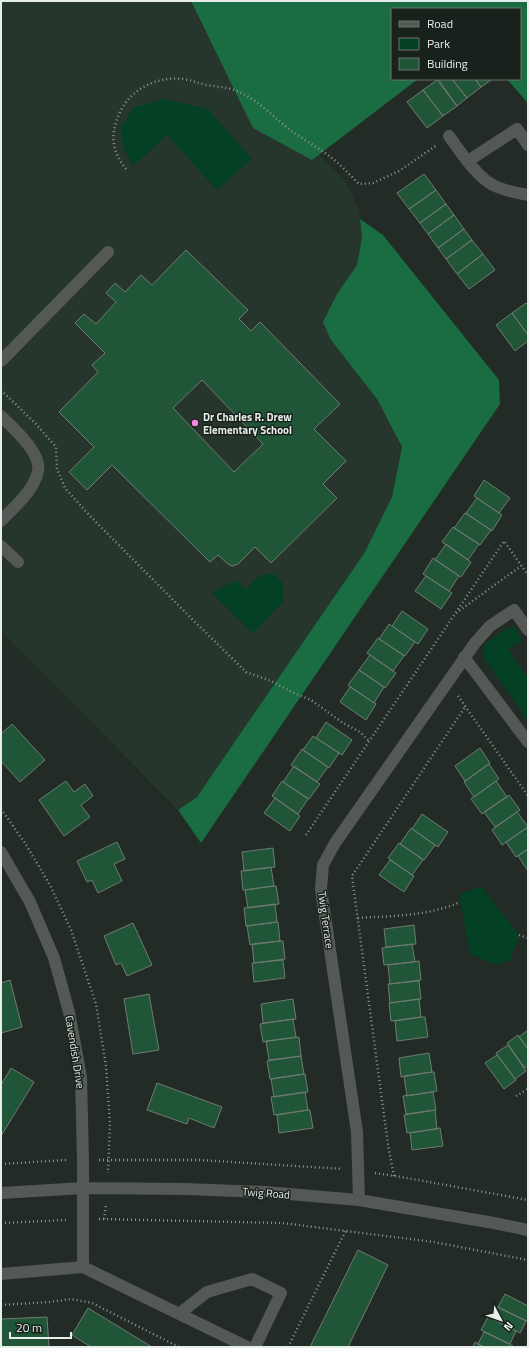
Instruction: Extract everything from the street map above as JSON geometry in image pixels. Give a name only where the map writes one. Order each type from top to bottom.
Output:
[{"type":"street","points":[[468,161],[517,129],[528,145]]},
{"type":"street","points":[[449,136],[474,170],[494,186],[528,195]]},
{"type":"street","points":[[1,361],[108,252]]},
{"type":"street","points":[[1,416],[25,441],[35,454],[38,470],[32,487],[1,521]]},
{"type":"street","points":[[1,546],[18,562]]},
{"type":"street","name":"Twig Terrace","points":[[359,1200],[357,1132],[321,890],[322,865],[335,843],[475,643],[490,626],[514,610],[528,630]]},
{"type":"street","points":[[464,657],[528,742]]},
{"type":"street","name":"Cavendish Drive","points":[[1,852],[30,902],[51,951],[69,1012],[81,1077],[84,1160],[83,1267]]},
{"type":"street","name":"Twig Road","points":[[1,1194],[83,1188],[265,1192],[359,1200],[479,1220],[528,1230]]},
{"type":"street","points":[[1,1274],[83,1267],[247,1347]]},
{"type":"street","points":[[179,1314],[207,1292],[252,1279],[281,1293],[255,1347]]},
{"type":"path","points":[[126,169],[119,160],[114,148],[113,135],[116,120],[122,107],[132,96],[146,85],[163,80],[182,79],[229,88],[247,96],[307,142],[328,155],[359,184],[373,183],[399,171],[449,136]]},
{"type":"path","points":[[1,390],[36,424],[56,447],[57,469],[65,488],[161,588],[246,672],[271,681],[311,700],[343,723],[360,732],[369,741]]},
{"type":"path","points":[[306,835],[504,541],[528,575]]},
{"type":"path","points":[[454,615],[521,566]]},
{"type":"path","points":[[447,681],[528,796]]},
{"type":"path","points":[[394,1176],[388,1145],[352,876],[465,707]]},
{"type":"path","points":[[358,918],[424,912],[448,907],[460,902]]},
{"type":"path","points":[[519,935],[528,938]]},
{"type":"path","points":[[516,1096],[528,1089]]},
{"type":"path","points":[[1,1164],[84,1160],[200,1160],[338,1168],[394,1176],[528,1200]]},
{"type":"path","points":[[1,1223],[83,1220],[282,1223],[434,1242],[528,1260]]},
{"type":"path","points":[[288,1347],[346,1230]]},
{"type":"path","points":[[1,1305],[71,1299],[92,1303],[179,1347]]},
{"type":"shaded area","name":"Dr Charles R. Drew Elementary School","points":[[1,1],[191,1],[205,31],[240,78],[345,180],[358,208],[362,237],[357,265],[337,294],[331,340],[377,399],[402,448],[392,497],[365,552],[197,797],[178,810],[1,632]]},
{"type":"green space","points":[[191,1],[528,1],[528,106],[526,101],[508,80],[521,80],[521,8],[391,8],[391,80],[417,80],[312,160],[253,128]]},
{"type":"green space","points":[[163,99],[208,109],[252,159],[217,190],[167,135],[133,166],[123,148],[121,127],[133,108]]},
{"type":"green space","points":[[360,219],[383,235],[499,380],[500,404],[201,843],[178,810],[197,797],[365,552],[392,497],[402,447],[377,399],[331,340],[323,322],[337,294],[357,265],[362,237]]},
{"type":"green space","points":[[274,574],[283,583],[283,602],[253,633],[212,593],[237,580],[246,590],[260,575]]},
{"type":"green space","points":[[515,627],[522,641],[508,649],[528,678],[528,721],[484,658],[483,645],[507,628]]},
{"type":"green space","points":[[481,886],[519,935],[510,961],[496,965],[470,954],[459,895]]},
{"type":"building","points":[[437,80],[457,106],[443,116],[423,90]]},
{"type":"building","points":[[439,80],[453,80],[467,98],[457,106]]},
{"type":"building","points":[[453,80],[476,80],[481,87],[467,98]]},
{"type":"building","points":[[476,80],[491,80],[481,87]]},
{"type":"building","points":[[423,90],[443,116],[427,128],[407,102]]},
{"type":"building","points":[[424,174],[436,190],[409,209],[397,193]]},
{"type":"building","points":[[436,190],[446,204],[420,223],[409,209]]},
{"type":"building","points":[[446,204],[454,215],[428,234],[420,223]]},
{"type":"building","points":[[454,215],[464,229],[438,248],[428,234]]},
{"type":"building","points":[[464,229],[472,240],[446,259],[438,248]]},
{"type":"building","points":[[472,240],[483,254],[457,274],[446,259]]},
{"type":"building","points":[[186,250],[248,310],[239,319],[251,331],[260,322],[340,404],[314,429],[346,461],[323,484],[337,498],[271,563],[255,547],[238,564],[232,566],[218,555],[210,562],[112,465],[87,490],[69,472],[94,447],[59,412],[98,372],[92,365],[105,353],[75,323],[84,314],[96,324],[116,302],[106,293],[115,283],[125,292],[141,275],[152,285]],"holes":[[[202,380],[263,444],[234,472],[173,408]]]},
{"type":"building","points":[[483,254],[495,270],[469,289],[457,274]]},
{"type":"building","points":[[526,303],[528,305],[528,335],[512,313]]},
{"type":"building","points":[[512,313],[528,335],[528,341],[515,351],[496,325]]},
{"type":"building","points":[[484,480],[510,498],[499,513],[474,496]]},
{"type":"building","points":[[477,498],[502,515],[492,531],[466,513]]},
{"type":"building","points":[[465,513],[491,530],[480,545],[454,528]]},
{"type":"building","points":[[453,527],[479,544],[468,560],[442,542]]},
{"type":"building","points":[[446,544],[471,562],[461,577],[435,560]]},
{"type":"building","points":[[433,558],[459,576],[449,591],[423,574]]},
{"type":"building","points":[[426,576],[452,593],[441,609],[415,591]]},
{"type":"building","points":[[402,611],[428,629],[418,644],[392,626]]},
{"type":"building","points":[[389,624],[415,642],[405,656],[379,639]]},
{"type":"building","points":[[378,638],[404,656],[393,671],[367,653]]},
{"type":"building","points":[[370,655],[396,673],[385,688],[359,670]]},
{"type":"building","points":[[359,670],[384,687],[374,703],[348,685]]},
{"type":"building","points":[[350,687],[376,704],[366,720],[340,702]]},
{"type":"building","points":[[326,722],[352,740],[342,755],[316,738]]},
{"type":"building","points":[[12,724],[45,760],[20,782],[1,761],[1,734]]},
{"type":"building","points":[[313,736],[339,753],[329,768],[303,750]]},
{"type":"building","points":[[480,748],[490,763],[465,781],[455,766]]},
{"type":"building","points":[[302,749],[328,767],[317,782],[291,765]]},
{"type":"building","points":[[489,764],[499,779],[474,797],[464,782]]},
{"type":"building","points":[[294,766],[320,784],[309,799],[283,782]]},
{"type":"building","points":[[66,781],[74,792],[85,784],[93,796],[81,805],[90,817],[64,836],[39,800]]},
{"type":"building","points":[[282,781],[308,799],[298,814],[272,796]]},
{"type":"building","points":[[496,781],[507,797],[482,814],[471,799]]},
{"type":"building","points":[[509,795],[520,810],[495,827],[484,812]]},
{"type":"building","points":[[275,798],[300,816],[290,831],[264,813]]},
{"type":"building","points":[[517,812],[528,827],[502,845],[492,830]]},
{"type":"building","points":[[422,814],[448,832],[438,847],[412,829]]},
{"type":"building","points":[[528,827],[528,849],[516,857],[506,842]]},
{"type":"building","points":[[411,828],[435,845],[424,860],[400,844]]},
{"type":"building","points":[[117,842],[125,859],[114,864],[122,881],[98,893],[92,880],[87,882],[77,861]]},
{"type":"building","points":[[399,843],[423,860],[412,875],[388,858]]},
{"type":"building","points":[[273,848],[275,867],[244,871],[242,852]]},
{"type":"building","points":[[528,849],[528,871],[518,856]]},
{"type":"building","points":[[390,860],[414,876],[404,892],[379,875]]},
{"type":"building","points":[[271,867],[274,886],[243,890],[241,871]]},
{"type":"building","points":[[276,886],[279,904],[248,908],[245,890]]},
{"type":"building","points":[[275,904],[277,922],[246,926],[244,908]]},
{"type":"building","points":[[278,922],[280,941],[250,945],[247,926]]},
{"type":"building","points":[[133,923],[152,965],[127,976],[121,963],[116,965],[104,936]]},
{"type":"building","points":[[414,925],[416,944],[386,947],[384,929]]},
{"type":"building","points":[[283,941],[285,959],[254,963],[252,944]]},
{"type":"building","points":[[412,944],[415,962],[384,965],[382,948]]},
{"type":"building","points":[[283,960],[285,978],[254,982],[252,963]]},
{"type":"building","points":[[419,961],[421,980],[390,984],[388,965]]},
{"type":"building","points":[[10,980],[22,1027],[1,1033],[1,983]]},
{"type":"building","points":[[419,981],[421,999],[390,1003],[388,984]]},
{"type":"building","points":[[149,994],[159,1050],[133,1054],[124,999]]},
{"type":"building","points":[[293,999],[296,1019],[263,1023],[261,1004]]},
{"type":"building","points":[[419,999],[421,1017],[391,1021],[389,1003]]},
{"type":"building","points":[[425,1017],[428,1037],[397,1041],[395,1021]]},
{"type":"building","points":[[293,1019],[296,1037],[263,1042],[260,1024]]},
{"type":"building","points":[[528,1030],[528,1049],[519,1037]]},
{"type":"building","points":[[518,1035],[528,1049],[528,1066],[525,1068],[507,1043]]},
{"type":"building","points":[[299,1037],[301,1056],[269,1060],[266,1041]]},
{"type":"building","points":[[508,1045],[526,1071],[515,1079],[496,1053]]},
{"type":"building","points":[[429,1053],[432,1072],[401,1077],[399,1058]]},
{"type":"building","points":[[497,1055],[516,1080],[504,1089],[485,1063]]},
{"type":"building","points":[[301,1056],[304,1074],[270,1079],[267,1061]]},
{"type":"building","points":[[11,1068],[34,1082],[1,1136],[1,1085]]},
{"type":"building","points":[[434,1072],[437,1091],[407,1096],[404,1076]]},
{"type":"building","points":[[305,1074],[308,1092],[274,1097],[271,1079]]},
{"type":"building","points":[[157,1083],[222,1107],[214,1128],[189,1118],[187,1124],[147,1110]]},
{"type":"building","points":[[305,1092],[308,1110],[274,1115],[271,1097]]},
{"type":"building","points":[[433,1092],[436,1110],[406,1114],[403,1096]]},
{"type":"building","points":[[310,1110],[313,1128],[279,1133],[277,1115]]},
{"type":"building","points":[[435,1110],[437,1129],[407,1133],[404,1115]]},
{"type":"building","points":[[440,1128],[443,1146],[412,1150],[410,1133]]},
{"type":"building","points":[[358,1250],[388,1265],[348,1347],[310,1347]]},
{"type":"building","points":[[505,1294],[528,1306],[527,1321],[498,1307]]},
{"type":"building","points":[[497,1307],[526,1321],[520,1333],[491,1318]]},
{"type":"building","points":[[88,1308],[152,1347],[91,1347],[72,1335]]},
{"type":"building","points":[[47,1317],[49,1347],[1,1347],[1,1319]]},
{"type":"building","points":[[488,1317],[516,1331],[510,1344],[481,1330]]},
{"type":"building","points":[[484,1332],[513,1346],[484,1347],[478,1344]]},
{"type":"building","points":[[475,1342],[478,1344],[484,1347],[473,1347]]},
{"type":"place","name":"Dr Charles R. Drew Elementary School","points":[[195,423]]}]
